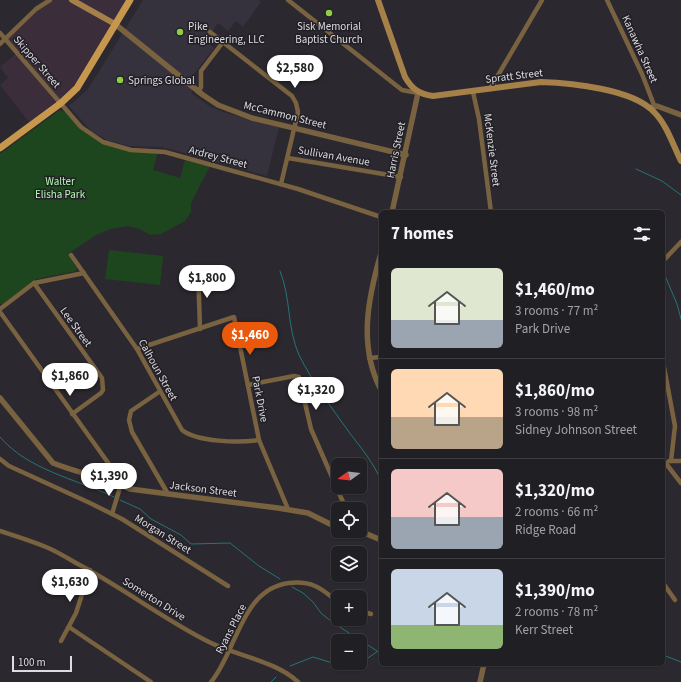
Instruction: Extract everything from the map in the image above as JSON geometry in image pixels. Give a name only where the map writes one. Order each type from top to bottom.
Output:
[{"type":"main road","points":[[72,0],[114,24]]},
{"type":"main road","points":[[0,148],[61,103],[83,79],[114,24],[130,0]]},
{"type":"main road","points":[[378,0],[405,77],[409,84],[418,92]]},
{"type":"main road","name":"Spratt Street","points":[[418,92],[433,96],[541,82],[570,83],[628,97],[652,107],[664,126],[681,161]]},
{"type":"street","points":[[0,44],[36,9],[50,0]]},
{"type":"street","points":[[288,0],[402,90],[418,92]]},
{"type":"street","points":[[490,89],[542,0]]},
{"type":"street","name":"Kanawha Street","points":[[607,0],[640,68],[652,107]]},
{"type":"street","name":"McCammon Street","points":[[114,24],[198,92],[218,105],[236,113],[295,129],[406,155]]},
{"type":"street","name":"Skipper Street","points":[[0,32],[61,103]]},
{"type":"street","points":[[210,32],[292,96],[296,103],[298,112],[282,184]]},
{"type":"street","points":[[198,92],[201,87],[201,71],[223,42]]},
{"type":"street","name":"Harris Street","points":[[393,210],[406,155],[418,92]]},
{"type":"street","name":"McKenzie Street","points":[[473,92],[479,119],[491,210]]},
{"type":"street","name":"Ardrey Street","points":[[61,103],[81,127],[94,137],[108,144],[130,150],[165,152],[282,184],[379,216]]},
{"type":"street","points":[[652,107],[681,115]]},
{"type":"street","name":"Sullivan Avenue","points":[[288,158],[401,177]]},
{"type":"street","points":[[665,259],[681,242]]},
{"type":"street","name":"Calhoun Street","points":[[71,255],[137,349],[176,423],[187,434],[194,437],[246,442],[259,440]]},
{"type":"street","points":[[379,261],[370,295],[367,319],[369,358],[371,368],[379,386]]},
{"type":"street","points":[[198,269],[200,329]]},
{"type":"street","points":[[84,274],[34,283],[0,310],[72,414],[119,478],[121,485],[112,514]]},
{"type":"street","name":"Lee Street","points":[[34,283],[102,378],[103,390],[101,393],[72,414]]},
{"type":"street","name":"Park Drive","points":[[137,349],[234,317],[259,440],[288,510]]},
{"type":"street","points":[[369,358],[379,357]]},
{"type":"street","points":[[665,373],[675,426],[671,461]]},
{"type":"street","points":[[248,385],[294,376],[299,377],[311,429],[343,502]]},
{"type":"street","points":[[159,392],[131,412],[129,420],[132,432],[168,494]]},
{"type":"street","name":"Jackson Street","points":[[0,398],[52,463],[130,489],[308,513],[331,524]]},
{"type":"street","name":"Morgan Street","points":[[0,459],[9,466],[112,514],[228,586]]},
{"type":"street","points":[[665,460],[681,461]]},
{"type":"street","points":[[665,461],[681,483]]},
{"type":"street","name":"Somerton Drive","points":[[0,531],[47,547],[90,570],[170,621],[229,652],[267,664],[291,676],[298,682]]},
{"type":"street","points":[[367,534],[379,539]]},
{"type":"street","points":[[61,641],[69,627],[90,570]]},
{"type":"street","name":"Ryans Place","points":[[211,682],[222,670],[251,607],[265,591],[279,584],[300,582],[316,586],[331,597]]},
{"type":"street","points":[[665,586],[675,600]]},
{"type":"street","points":[[367,613],[371,614]]},
{"type":"street","points":[[69,627],[151,682]]},
{"type":"street","points":[[480,682],[484,666]]},
{"type":"shaded area","points":[[52,0],[126,0],[73,87],[29,122],[0,85],[8,78],[0,67],[18,52],[7,40],[30,15]]},
{"type":"shaded area","points":[[143,0],[259,0],[261,2],[243,27],[236,21],[228,31],[218,23],[206,42],[214,48],[194,74],[194,88],[191,93],[209,106],[226,113],[279,127],[267,176],[162,147],[130,146],[109,141],[92,132],[69,106],[88,89]]},
{"type":"green space","name":"Walter Elisha Park","points":[[60,110],[70,115],[88,134],[124,149],[158,151],[153,170],[180,178],[185,160],[210,166],[191,203],[191,212],[185,221],[161,234],[150,235],[140,229],[128,226],[110,229],[96,235],[68,254],[77,269],[76,271],[36,279],[3,304],[0,304],[0,154]]},
{"type":"green space","points":[[109,250],[163,256],[160,285],[105,279]]},
{"type":"waterway","points":[[636,169],[662,181],[681,195]]},
{"type":"waterway","points":[[280,271],[286,292],[295,345],[299,355],[322,395],[363,450],[379,476]]},
{"type":"waterway","points":[[665,276],[677,304],[681,319]]},
{"type":"waterway","points":[[0,437],[24,458],[38,466],[114,497]]},
{"type":"waterway","points":[[120,500],[140,509],[151,519],[181,535],[191,544],[230,543],[259,566],[280,579]]},
{"type":"waterway","points":[[292,587],[303,593],[313,602],[321,613],[332,622],[377,651]]},
{"type":"waterway","points":[[290,666],[313,657],[352,669],[379,650]]},
{"type":"waterway","points":[[665,656],[681,662]]},
{"type":"waterway","points":[[271,682],[276,677]]},
{"type":"place","name":"Sisk Memorial Baptist Church","points":[[329,13]]},
{"type":"place","name":"Pike Engineering, LLC","points":[[180,32]]},
{"type":"place","name":"Springs Global","points":[[120,80]]}]
